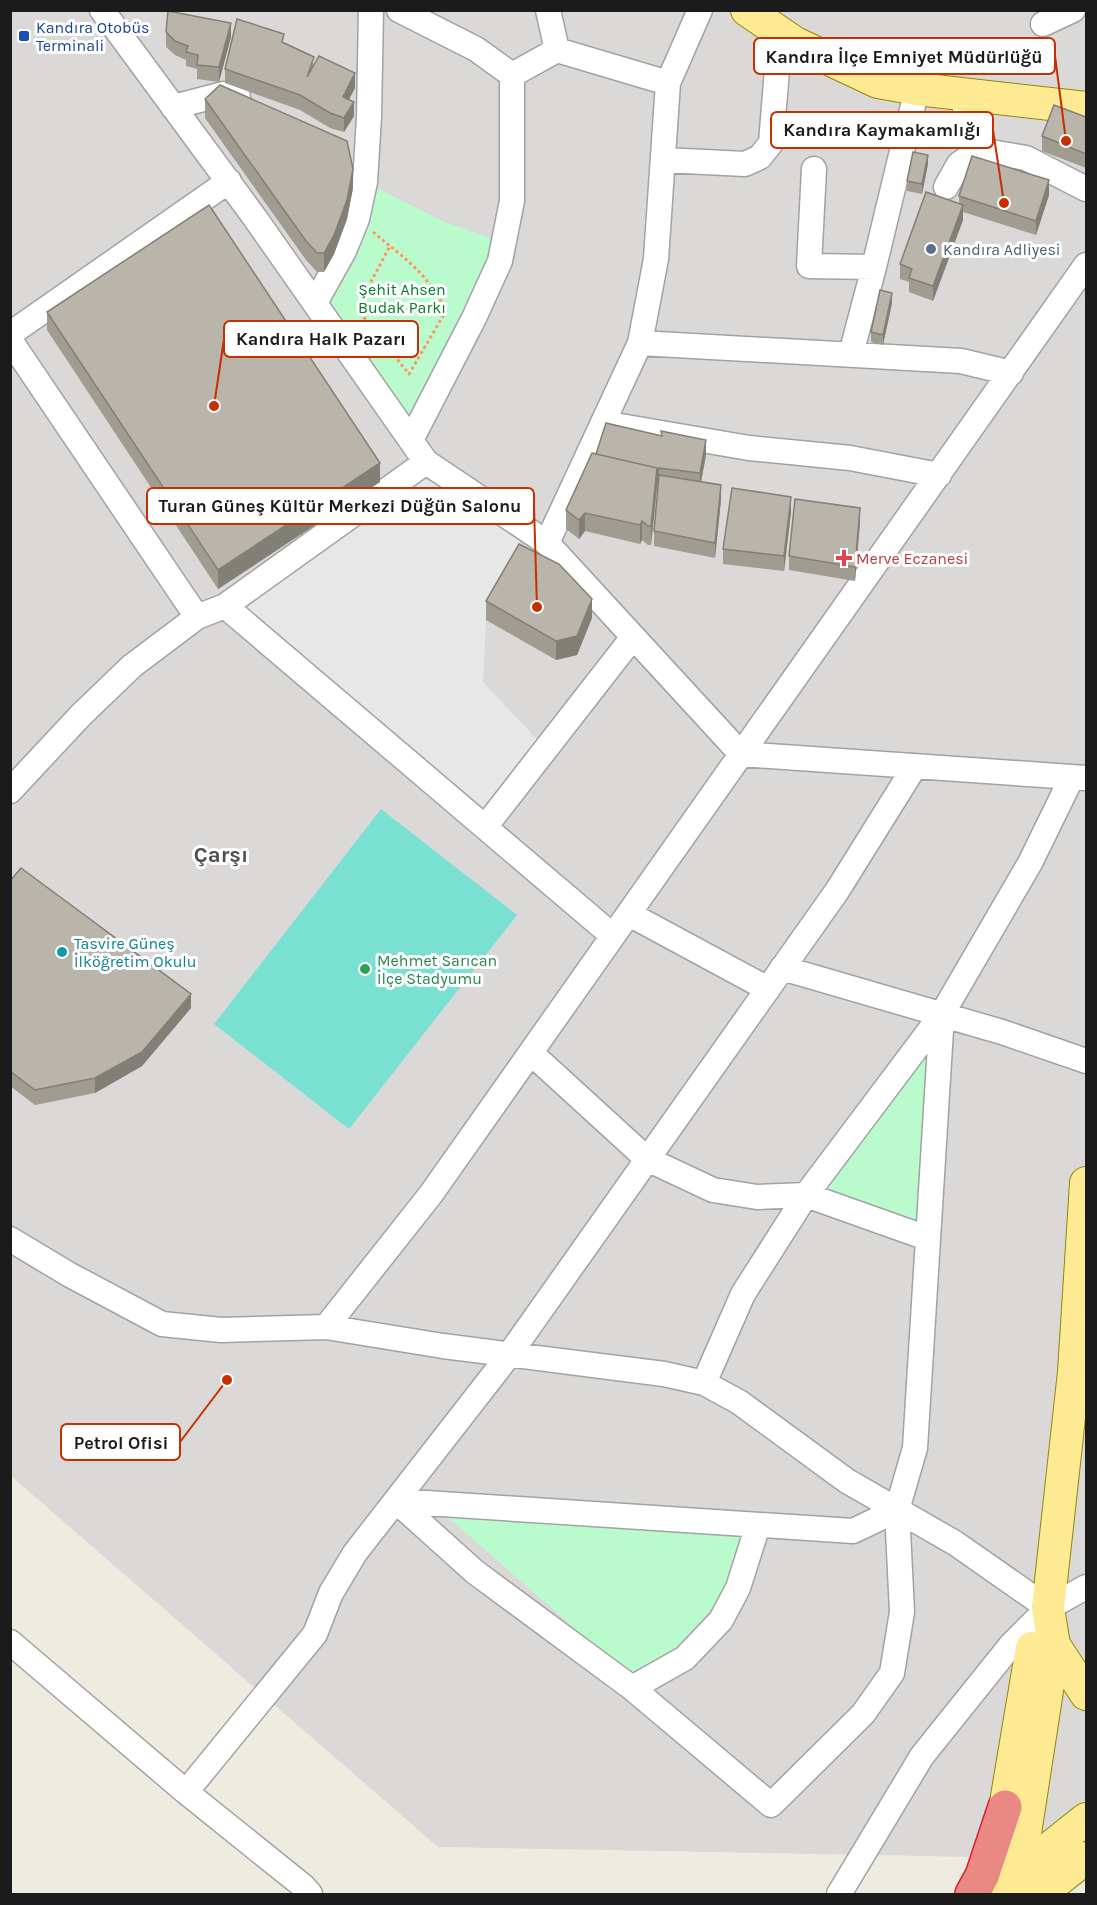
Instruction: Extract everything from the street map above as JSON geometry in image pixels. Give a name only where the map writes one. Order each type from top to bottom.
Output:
[{"type":"highway","points":[[972,1894],[982,1876],[1005,1807]]},
{"type":"main road","points":[[747,10],[795,43],[878,82],[917,89],[1086,108]]},
{"type":"main road","points":[[1019,1882],[1054,1645],[1048,1608],[1074,1372],[1086,1183]]},
{"type":"main road","points":[[993,1894],[1033,1640],[1048,1608]]},
{"type":"main road","points":[[1054,1645],[1086,1694]]},
{"type":"main road","points":[[993,1894],[1019,1882],[1086,1819]]},
{"type":"main road","points":[[1040,1894],[1086,1858]]},
{"type":"main road","points":[[1066,1894],[1086,1858]]},
{"type":"street","points":[[102,10],[229,181],[426,462],[547,543],[741,754],[1079,777],[942,1014],[806,1195],[743,1294],[704,1383]]},
{"type":"street","points":[[315,303],[344,251],[357,219],[365,182],[357,148],[371,10]]},
{"type":"street","points":[[399,10],[429,17],[512,75]]},
{"type":"street","points":[[548,10],[557,50]]},
{"type":"street","points":[[547,543],[640,343],[656,259],[668,83],[700,10]]},
{"type":"street","points":[[1043,24],[1073,10]]},
{"type":"street","points":[[663,160],[745,164],[760,157],[771,143],[780,33]]},
{"type":"street","points":[[512,75],[557,50],[668,83]]},
{"type":"street","points":[[411,440],[474,318],[500,261],[512,201],[512,75]]},
{"type":"street","points":[[851,354],[917,89]]},
{"type":"street","points":[[173,107],[223,94],[257,102]]},
{"type":"street","points":[[965,94],[965,125],[979,150]]},
{"type":"street","points":[[946,187],[959,164],[979,150],[1026,159],[1086,189]]},
{"type":"street","points":[[814,169],[809,266],[874,267]]},
{"type":"street","points":[[10,334],[229,181]]},
{"type":"street","points":[[326,1327],[431,1194],[1086,266]]},
{"type":"street","points":[[10,340],[197,617]]},
{"type":"street","points":[[640,343],[961,361],[1011,373]]},
{"type":"street","points":[[603,423],[749,448],[850,458],[939,475]]},
{"type":"street","points":[[10,791],[81,715],[132,666],[197,617],[225,606],[426,462]]},
{"type":"street","points":[[225,606],[613,936]]},
{"type":"street","points":[[486,827],[633,637]]},
{"type":"street","points":[[186,1792],[315,1634],[331,1593],[355,1553],[509,1355],[837,891],[915,766]]},
{"type":"street","points":[[629,914],[768,989]]},
{"type":"street","points":[[782,968],[1002,1032],[1086,1061]]},
{"type":"street","points":[[396,1500],[475,1572],[632,1688],[771,1805],[863,1714],[892,1673],[902,1612],[897,1510],[915,1448],[942,1014]]},
{"type":"street","points":[[531,1053],[647,1159],[713,1190],[757,1197],[806,1195],[927,1238]]},
{"type":"street","points":[[10,1239],[70,1275],[162,1324],[222,1330],[326,1327],[509,1355],[664,1374],[704,1383],[739,1402],[847,1481],[955,1543],[1048,1608]]},
{"type":"street","points":[[396,1500],[853,1531],[897,1510]]},
{"type":"street","points":[[632,1688],[685,1658],[721,1620],[738,1588],[758,1525]]},
{"type":"street","points":[[839,1894],[922,1756],[1011,1645],[1048,1608],[1086,1587]]},
{"type":"street","points":[[10,1642],[310,1894]]},
{"type":"path","points":[[357,219],[418,268],[439,296],[446,311],[409,374],[362,315],[359,304],[390,246]]},
{"type":"shaded area","points":[[11,11],[1086,11],[1086,1859],[438,1847],[11,1476]]},
{"type":"shaded area","points":[[426,462],[527,529],[496,586],[486,620],[483,682],[546,749],[485,827],[225,606]]},
{"type":"shaded area","name":"Mehmet Sarıcan İlçe Stadyumu","points":[[381,809],[517,915],[349,1129],[214,1024]]},
{"type":"green space","name":"Şehit Ahsen Budak Parkı","points":[[365,182],[445,222],[504,243],[411,440],[315,303]]},
{"type":"green space","points":[[942,1014],[927,1238],[806,1195]]},
{"type":"green space","points":[[440,1510],[747,1538],[738,1566],[707,1614],[669,1656],[632,1679]]},
{"type":"building","points":[[168,11],[231,23],[219,67],[197,65],[198,55],[186,52],[188,46],[175,41],[166,32]]},
{"type":"building","points":[[237,19],[284,34],[282,42],[314,57],[307,77],[319,56],[355,73],[343,97],[354,102],[344,118],[330,113],[300,95],[225,69]]},
{"type":"building","points":[[220,85],[347,141],[353,169],[347,200],[334,235],[324,253],[317,253],[306,241],[205,99]]},
{"type":"building","points":[[1054,105],[1086,117],[1086,154],[1042,136]]},
{"type":"building","points":[[913,152],[928,155],[922,184],[907,181]]},
{"type":"building","points":[[972,156],[1049,180],[1036,221],[959,196]]},
{"type":"building","name":"Kandıra Adliyesi","points":[[926,192],[963,205],[933,286],[909,278],[912,269],[900,264]]},
{"type":"building","points":[[209,205],[380,463],[218,570],[47,312]]},
{"type":"building","points":[[880,290],[892,293],[883,335],[871,332]]},
{"type":"building","points":[[606,423],[662,436],[661,431],[706,440],[700,473],[659,468],[657,472],[657,468],[596,454]]},
{"type":"building","points":[[592,453],[657,468],[651,526],[642,521],[640,525],[585,513],[579,520],[566,510]]},
{"type":"building","points":[[659,475],[721,485],[715,543],[654,531]]},
{"type":"building","points":[[732,488],[791,497],[784,556],[723,549]]},
{"type":"building","points":[[795,499],[860,508],[855,567],[789,556]]},
{"type":"building","points":[[519,544],[559,564],[592,599],[577,636],[556,641],[486,601]]},
{"type":"building","name":"Tasvire Güneş İlköğretim Okulu","points":[[21,868],[191,994],[142,1052],[95,1078],[35,1090],[10,1071],[10,881]]},
{"type":"place","name":"Kandıra Otobüs Terminali","points":[[24,36]]},
{"type":"place","name":"Kandıra İlçe Emniyet Müdürlüğü","points":[[1066,141]]},
{"type":"place","name":"Kandıra Kaymakamlığı","points":[[1004,203]]},
{"type":"place","name":"Kandıra Adliyesi","points":[[931,249]]},
{"type":"place","name":"Kandıra Halk Pazarı","points":[[214,406]]},
{"type":"place","name":"Merve Eczanesi","points":[[844,558]]},
{"type":"place","name":"Turan Güneş Kültür Merkezi Düğün Salonu","points":[[537,607]]},
{"type":"place","name":"Tasvire Güneş İlköğretim Okulu","points":[[62,952]]},
{"type":"place","name":"Mehmet Sarıcan İlçe Stadyumu","points":[[365,969]]},
{"type":"place","name":"Petrol Ofisi","points":[[227,1380]]},
{"type":"district","name":"Çarşı","points":[[221,855]]}]
